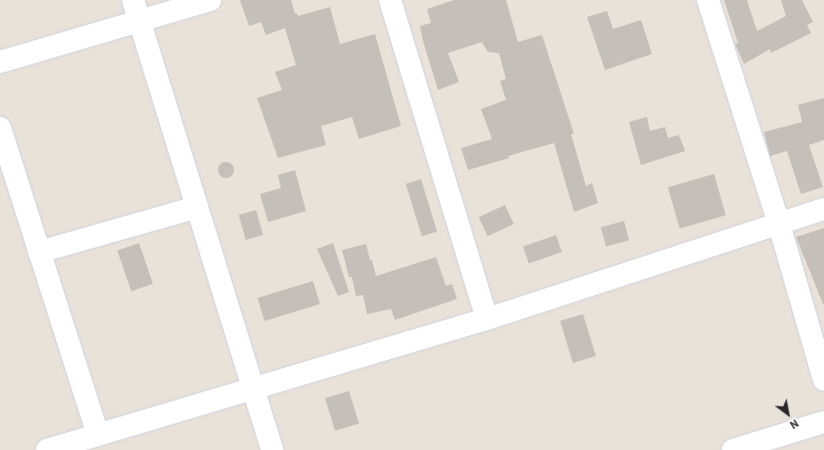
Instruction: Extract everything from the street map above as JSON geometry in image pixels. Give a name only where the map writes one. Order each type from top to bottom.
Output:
[{"type":"street","points":[[0,62],[136,10],[210,0]]},
{"type":"street","points":[[390,0],[487,319]]},
{"type":"street","points":[[708,0],[779,224],[824,380]]},
{"type":"street","points":[[136,10],[272,450]]},
{"type":"street","points":[[0,128],[98,435]]},
{"type":"street","points":[[39,252],[197,208]]},
{"type":"street","points":[[46,450],[487,319],[824,209]]},
{"type":"street","points":[[733,450],[824,422]]},
{"type":"building","points":[[240,0],[291,0],[295,14],[297,13],[298,16],[330,7],[340,44],[375,34],[401,126],[359,139],[352,117],[321,126],[326,145],[278,158],[257,98],[282,90],[275,72],[296,65],[285,28],[266,35],[261,22],[249,26]]},
{"type":"building","points":[[454,0],[506,0],[518,42],[542,35],[574,134],[571,134],[586,186],[592,183],[598,203],[574,212],[554,143],[508,156],[509,158],[468,170],[461,148],[492,139],[481,109],[506,100],[500,81],[506,79],[499,53],[488,52],[482,42],[448,53],[459,82],[438,90],[420,26],[431,23],[427,9]]},
{"type":"building","points":[[724,0],[747,0],[757,31],[786,16],[781,0],[802,0],[813,22],[807,25],[811,33],[771,53],[770,49],[744,64],[735,44],[738,43]]},
{"type":"building","points":[[607,11],[613,29],[641,20],[652,54],[605,70],[587,17]]},
{"type":"building","points":[[824,98],[824,140],[809,145],[823,187],[801,194],[787,151],[770,156],[764,132],[802,122],[798,105]]},
{"type":"building","points":[[647,117],[650,131],[665,127],[668,138],[679,135],[685,151],[641,165],[629,122]]},
{"type":"building","points":[[223,162],[229,162],[234,167],[232,176],[229,178],[223,178],[218,173],[218,167]]},
{"type":"building","points":[[295,170],[306,211],[268,222],[260,194],[281,188],[278,175]]},
{"type":"building","points":[[714,174],[726,215],[680,229],[668,187]]},
{"type":"building","points":[[421,179],[437,232],[422,236],[406,184]]},
{"type":"building","points":[[505,205],[514,224],[488,236],[479,217]]},
{"type":"building","points":[[256,210],[263,235],[246,240],[239,215]]},
{"type":"building","points":[[624,221],[629,240],[606,247],[601,227]]},
{"type":"building","points":[[824,228],[824,304],[823,304],[796,237]]},
{"type":"building","points":[[556,235],[562,252],[529,263],[523,246]]},
{"type":"building","points":[[139,243],[153,284],[131,291],[117,250]]},
{"type":"building","points":[[333,243],[349,292],[338,296],[317,249]]},
{"type":"building","points":[[366,244],[376,276],[436,257],[446,286],[452,284],[457,299],[395,320],[391,309],[367,314],[363,295],[356,296],[352,277],[349,277],[342,250]]},
{"type":"building","points":[[313,281],[320,304],[265,321],[258,298]]},
{"type":"building","points":[[583,314],[596,356],[573,363],[560,321]]},
{"type":"building","points":[[349,391],[359,424],[335,431],[325,398]]}]
